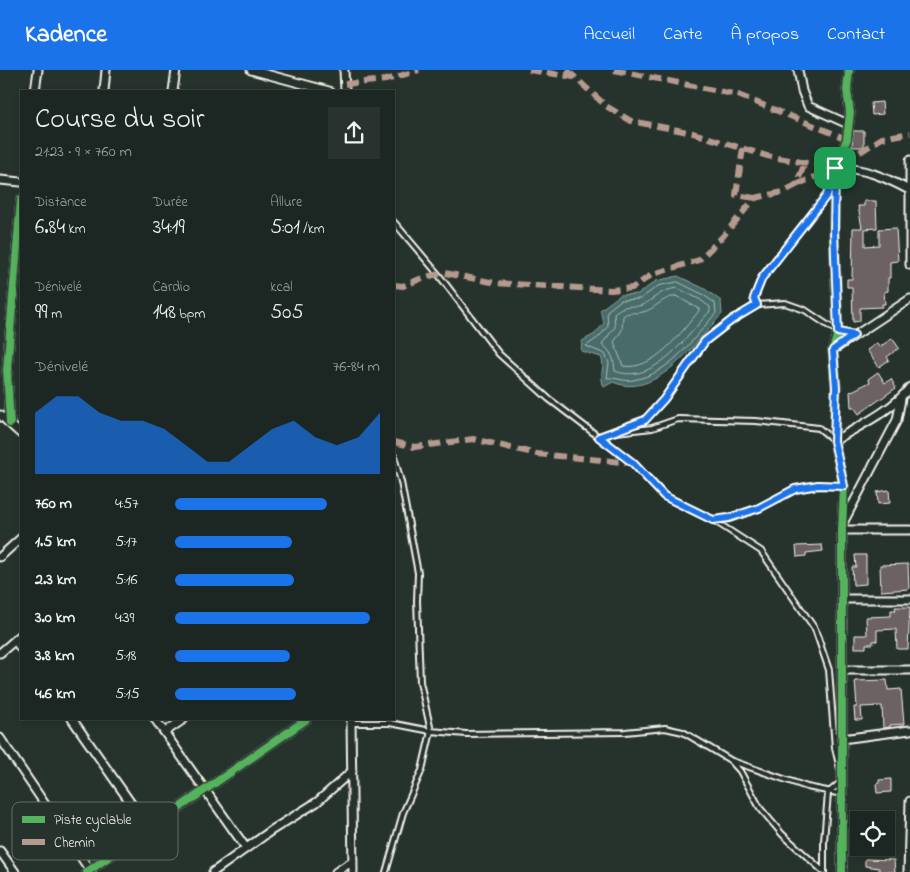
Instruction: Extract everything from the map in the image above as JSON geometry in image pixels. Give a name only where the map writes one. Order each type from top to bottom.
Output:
[{"type":"street","points":[[35,90],[38,70]]},
{"type":"street","points":[[104,90],[106,70]]},
{"type":"street","points":[[173,90],[176,70]]},
{"type":"street","points":[[251,70],[325,90]]},
{"type":"street","points":[[344,70],[345,90]]},
{"type":"street","points":[[798,70],[802,91],[808,106],[848,124]]},
{"type":"street","points":[[842,872],[842,528],[844,486],[834,441],[836,387],[833,350],[838,332],[834,231],[835,168],[847,139],[850,113],[847,90],[849,70]]},
{"type":"street","points":[[910,160],[910,265]]},
{"type":"street","points":[[835,168],[854,167],[909,190]]},
{"type":"street","points":[[0,180],[20,182]]},
{"type":"street","points":[[10,423],[7,370],[20,211]]},
{"type":"street","points":[[833,350],[910,299]]},
{"type":"street","points":[[838,332],[854,335]]},
{"type":"street","points":[[842,528],[897,420],[901,399],[910,387]]},
{"type":"street","points":[[834,441],[881,415],[891,404],[901,399]]},
{"type":"street","points":[[0,416],[20,433]]},
{"type":"street","points":[[842,528],[910,530]]},
{"type":"street","points":[[0,557],[20,539]]},
{"type":"street","points":[[842,599],[910,599]]},
{"type":"street","points":[[0,653],[18,638]]},
{"type":"street","points":[[842,670],[910,670]]},
{"type":"street","points":[[73,720],[130,802]]},
{"type":"street","points":[[157,720],[204,791],[246,848]]},
{"type":"street","points":[[165,732],[183,720]]},
{"type":"street","points":[[178,809],[254,754],[305,720]]},
{"type":"street","points":[[352,721],[353,872]]},
{"type":"street","points":[[842,739],[910,730]]},
{"type":"street","points":[[0,738],[43,802]]},
{"type":"street","points":[[213,872],[317,802],[352,771]]},
{"type":"street","points":[[908,872],[910,801]]},
{"type":"street","points":[[0,851],[16,872]]},
{"type":"street","points":[[82,860],[89,871],[105,860]]},
{"type":"street","points":[[336,872],[353,861]]},
{"type":"lane","points":[[757,305],[754,298],[762,278],[827,195],[835,168]]},
{"type":"lane","points":[[395,223],[438,274],[500,354],[549,399],[633,463],[664,496],[713,520],[761,551],[815,629],[828,670],[835,748],[842,781],[828,792],[824,841],[824,872]]},
{"type":"lane","points":[[599,437],[645,420],[664,399],[705,341],[732,320],[757,305],[785,303],[805,310],[838,332]]},
{"type":"lane","points":[[609,433],[652,428],[678,419],[756,421],[819,428],[834,441]]},
{"type":"lane","points":[[386,872],[403,813],[422,770],[429,745],[430,731],[420,682],[417,601],[418,573],[395,460]]},
{"type":"lane","points":[[713,520],[729,518],[759,508],[795,489],[818,485],[844,486]]},
{"type":"lane","points":[[352,721],[390,723],[430,731],[466,734],[625,732],[665,728],[683,732],[730,760],[777,778],[842,794]]},
{"type":"lane","points":[[730,760],[740,771],[760,808],[782,834],[824,872]]},
{"type":"water","points":[[678,276],[705,289],[721,301],[722,314],[688,352],[660,376],[645,383],[629,386],[613,382],[604,387],[601,357],[581,351],[582,341],[595,334],[604,323],[600,310],[620,295],[638,294],[656,281]]},
{"type":"building","points":[[882,102],[883,114],[872,115],[871,103]]},
{"type":"building","points":[[853,131],[864,131],[864,147],[852,147]]},
{"type":"building","points":[[864,201],[876,201],[877,228],[865,229],[865,246],[879,245],[879,229],[896,228],[898,261],[890,262],[888,291],[884,292],[885,304],[882,304],[882,307],[860,308],[860,321],[853,322],[852,287],[847,287],[847,279],[852,279],[853,228],[862,228],[858,206],[864,206]]},
{"type":"building","points":[[892,338],[899,348],[887,357],[889,360],[879,367],[867,350],[877,343],[880,347]]},
{"type":"building","points":[[878,372],[885,383],[891,379],[896,388],[859,414],[854,407],[851,407],[850,392],[870,382],[868,379]]},
{"type":"building","points":[[889,490],[890,503],[878,504],[877,492]]},
{"type":"building","points":[[822,545],[823,551],[806,553],[806,556],[797,557],[796,546]]},
{"type":"building","points":[[855,555],[866,555],[866,584],[853,585],[852,567],[856,567]]},
{"type":"building","points":[[908,564],[909,589],[881,591],[880,565]]},
{"type":"building","points":[[895,607],[910,607],[908,649],[897,649],[896,629],[877,630],[877,641],[873,641],[873,644],[866,644],[866,648],[855,648],[855,635],[867,635],[866,617],[891,616],[891,610],[896,610]]},
{"type":"building","points":[[887,680],[888,690],[901,689],[904,724],[890,725],[890,727],[883,728],[882,706],[861,707],[862,720],[855,720],[854,707],[857,707],[855,681]]},
{"type":"building","points":[[891,779],[891,792],[877,793],[876,784],[879,783],[879,780]]},
{"type":"building","points":[[865,859],[894,860],[895,872],[879,872],[879,868],[865,866]]},
{"type":"marked path","points":[[345,84],[386,80],[419,70]]},
{"type":"marked path","points":[[529,70],[574,77]]},
{"type":"marked path","points":[[567,70],[606,106],[631,121],[693,133],[767,156],[835,168]]},
{"type":"marked path","points":[[614,70],[738,95],[847,139]]},
{"type":"marked path","points":[[796,185],[835,168],[882,138],[910,133]]},
{"type":"marked path","points":[[743,148],[736,195],[755,198]]},
{"type":"marked path","points":[[395,285],[403,286],[425,277],[445,273],[496,283],[611,290],[632,288],[653,274],[699,260],[724,235],[755,198],[783,192],[796,185],[805,163]]},
{"type":"marked path","points":[[395,442],[415,447],[473,439],[537,454],[633,463]]},
{"type":"cycle path","points":[[842,872],[842,530],[844,486],[834,441],[836,387],[833,350],[838,332],[834,231],[835,168],[847,139],[850,113],[847,90],[849,70]]},
{"type":"cycle path","points":[[10,423],[7,370],[20,211]]},
{"type":"cycle path","points":[[178,809],[306,720]]},
{"type":"cycle path","points":[[87,872],[104,860]]},
{"type":"route","points":[[835,168],[834,231],[838,332],[854,335],[833,350],[836,387],[834,441],[844,486],[818,485],[795,489],[759,508],[729,518],[713,520],[664,496],[633,463],[599,437],[645,420],[664,399],[705,341],[732,320],[757,305],[754,298],[762,278],[827,195],[835,168]]}]
